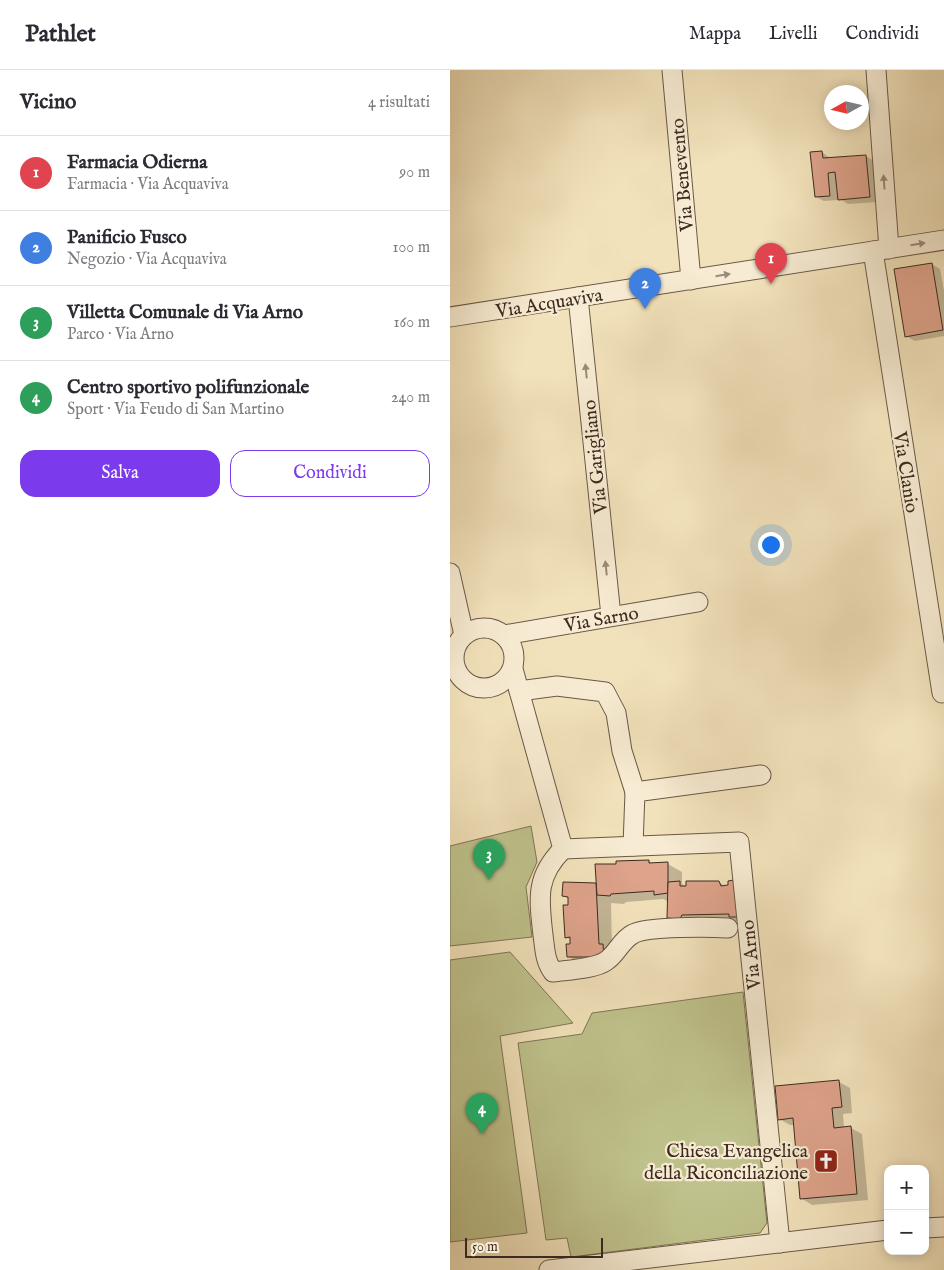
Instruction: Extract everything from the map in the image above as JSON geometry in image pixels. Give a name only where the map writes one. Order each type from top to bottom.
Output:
[{"type":"street","name":"Via Benevento","points":[[672,70],[691,280]]},
{"type":"street","name":"Via Clanio","points":[[876,70],[881,250],[942,692]]},
{"type":"street","name":"Via Acquaviva","points":[[450,317],[944,240]]},
{"type":"street","name":"Via Garigliano","points":[[578,297],[611,616]]},
{"type":"street","points":[[450,572],[464,635]]},
{"type":"street","name":"Via Sarno","points":[[504,635],[698,602]]},
{"type":"street","points":[[513,669],[508,677],[492,688],[474,687],[459,675],[452,656],[464,635],[480,628],[496,630],[504,635],[514,650],[513,669],[563,848]]},
{"type":"street","points":[[519,691],[557,686],[605,692],[616,713],[622,751],[635,792],[634,846]]},
{"type":"street","points":[[635,792],[761,775]]},
{"type":"street","name":"Via Arno","points":[[728,928],[692,926],[634,933],[622,942],[606,961],[579,969],[554,972],[546,963],[539,896],[543,878],[551,861],[563,848],[739,842],[780,1243]]},
{"type":"street","points":[[929,1228],[944,1227]]},
{"type":"street","points":[[549,1270],[884,1230]]},
{"type":"green space","points":[[531,826],[537,862],[526,887],[532,937],[450,946],[450,846]]},
{"type":"green space","points":[[510,952],[573,1023],[500,1036],[527,1233],[450,1242],[450,960]]},
{"type":"green space","points":[[743,992],[767,1223],[760,1233],[571,1257],[567,1238],[546,1240],[518,1043],[582,1034],[592,1013]]},
{"type":"building","points":[[822,151],[823,158],[866,155],[870,197],[838,200],[835,172],[828,173],[830,196],[815,197],[810,152]]},
{"type":"building","points":[[932,263],[943,330],[905,337],[894,269]]},
{"type":"building","points":[[649,860],[649,863],[668,862],[668,893],[654,895],[654,891],[611,894],[610,896],[597,895],[595,864],[616,864],[616,861]]},
{"type":"building","points":[[740,879],[742,917],[729,917],[729,914],[682,915],[680,919],[667,918],[668,882],[680,881],[680,886],[686,886],[686,881],[719,881],[721,886],[728,885],[728,881]]},
{"type":"building","points":[[563,882],[596,883],[599,944],[603,944],[604,957],[567,957],[566,944],[570,944],[570,937],[565,938],[563,905],[568,905],[568,897],[562,896]]},
{"type":"building","name":"Chiesa Evangelica della Riconciliazione","points":[[839,1080],[842,1107],[832,1108],[834,1128],[851,1126],[857,1194],[800,1199],[793,1118],[778,1120],[775,1086]]},
{"type":"place","name":"Farmacia Odierna","points":[[771,284]]},
{"type":"place","name":"Panificio Fusco","points":[[645,309]]},
{"type":"place","name":"Villetta Comunale di Via Arno","points":[[489,880]]},
{"type":"place","name":"Centro sportivo polifunzionale","points":[[482,1134]]},
{"type":"place","name":"Chiesa Evangelica della Riconciliazione","points":[[826,1161]]}]
